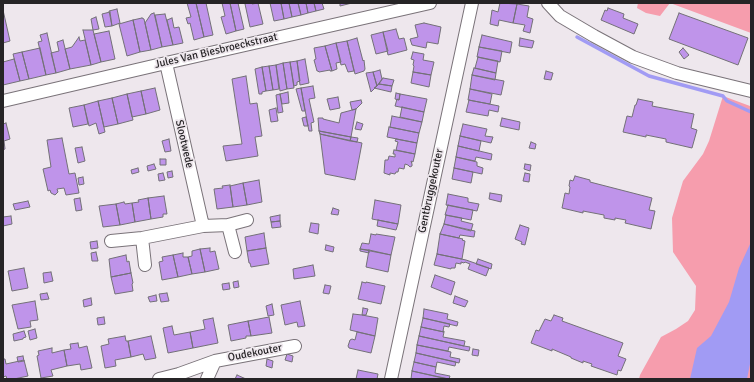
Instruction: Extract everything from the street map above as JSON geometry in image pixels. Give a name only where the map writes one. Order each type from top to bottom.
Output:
[{"type":"street","name":"Jules Van Biesbroeckstraat","points":[[3,101],[166,62],[430,3]]},
{"type":"street","name":"Gentbruggekouter","points":[[391,379],[472,3]]},
{"type":"street","points":[[548,3],[560,16],[633,57],[677,73],[751,91]]},
{"type":"street","name":"Slootwede","points":[[166,62],[203,226]]},
{"type":"street","points":[[111,241],[142,238],[203,226],[228,225],[247,220]]},
{"type":"street","points":[[228,225],[235,252]]},
{"type":"street","points":[[142,238],[145,265]]},
{"type":"street","name":"Oudekouter","points":[[159,379],[180,377],[215,361],[295,346]]},
{"type":"street","name":"Oudekouter","points":[[207,379],[215,361]]},
{"type":"shaded area","points":[[638,3],[670,3],[660,16],[646,13],[637,8]]},
{"type":"shaded area","points":[[670,3],[751,3],[751,33]]},
{"type":"shaded area","points":[[723,96],[750,106],[751,104],[751,379],[639,379],[661,337],[688,321],[695,310],[696,286],[673,252],[672,218],[683,181],[703,154],[709,141]]},
{"type":"shaded area","points":[[751,242],[751,359],[747,379],[690,379],[697,348],[711,336],[729,302],[739,268]]},
{"type":"building","points":[[187,3],[196,3],[204,37],[194,40],[190,23],[188,24],[186,18],[191,17]]},
{"type":"building","points":[[196,3],[206,3],[213,35],[204,37]]},
{"type":"building","points":[[222,3],[230,3],[236,31],[226,34],[221,17],[225,16]]},
{"type":"building","points":[[230,3],[238,3],[244,29],[236,31]]},
{"type":"building","points":[[258,3],[263,24],[250,27],[245,4]]},
{"type":"building","points":[[270,3],[281,3],[284,19],[274,21]]},
{"type":"building","points":[[281,3],[289,3],[292,17],[284,19]]},
{"type":"building","points":[[289,3],[298,3],[301,15],[292,17]]},
{"type":"building","points":[[298,3],[306,3],[308,13],[301,15]]},
{"type":"building","points":[[306,3],[314,3],[316,11],[308,13]]},
{"type":"building","points":[[314,3],[322,3],[324,9],[316,11]]},
{"type":"building","points":[[340,3],[352,3],[340,6]]},
{"type":"building","points":[[500,3],[517,4],[513,23],[499,20],[498,26],[490,24],[492,10],[498,12]]},
{"type":"building","points":[[517,4],[529,6],[527,17],[533,19],[530,33],[523,31],[525,25],[513,23]]},
{"type":"building","points":[[608,8],[624,14],[623,18],[638,24],[634,34],[601,20],[605,10],[607,11]]},
{"type":"building","points":[[117,9],[120,23],[112,26],[109,11]]},
{"type":"building","points":[[3,10],[10,41],[3,43]]},
{"type":"building","points":[[110,12],[112,26],[105,27],[102,14]]},
{"type":"building","points":[[154,13],[162,47],[151,50],[145,23],[151,14]]},
{"type":"building","points":[[679,13],[748,38],[738,65],[669,39]]},
{"type":"building","points":[[165,14],[173,45],[162,47],[155,15]]},
{"type":"building","points":[[96,17],[99,29],[93,30],[91,19]]},
{"type":"building","points":[[172,18],[174,28],[179,27],[183,43],[173,45],[167,20]]},
{"type":"building","points":[[144,19],[151,50],[140,52],[133,20]]},
{"type":"building","points":[[133,20],[140,52],[127,56],[119,24]]},
{"type":"building","points":[[424,23],[441,27],[438,44],[427,42],[426,48],[412,45],[410,39],[418,37],[415,25]]},
{"type":"building","points":[[396,29],[399,39],[404,38],[407,50],[388,55],[383,32]]},
{"type":"building","points":[[83,30],[93,30],[101,62],[91,65]]},
{"type":"building","points":[[109,31],[115,59],[101,62],[94,34]]},
{"type":"building","points":[[383,32],[388,51],[376,54],[371,35]]},
{"type":"building","points":[[47,33],[56,73],[46,75],[38,42],[42,41],[40,35]]},
{"type":"building","points":[[482,35],[512,42],[510,53],[479,47]]},
{"type":"building","points":[[79,37],[80,41],[85,40],[91,65],[70,69],[65,49],[72,47]]},
{"type":"building","points":[[357,38],[363,61],[364,60],[365,69],[364,71],[355,74],[347,41]]},
{"type":"building","points":[[520,38],[534,41],[532,48],[519,46]]},
{"type":"building","points":[[63,40],[70,69],[56,73],[51,53],[59,51],[57,42]]},
{"type":"building","points":[[347,41],[354,71],[348,72],[345,64],[341,65],[336,43]]},
{"type":"building","points":[[336,43],[341,62],[336,63],[337,69],[332,71],[325,46]]},
{"type":"building","points":[[325,46],[332,71],[319,72],[317,71],[314,60],[316,59],[314,48]]},
{"type":"building","points":[[479,47],[502,51],[500,62],[477,57]]},
{"type":"building","points":[[40,48],[46,75],[29,79],[22,52]]},
{"type":"building","points":[[683,48],[689,55],[684,59],[679,52]]},
{"type":"building","points":[[22,52],[29,79],[20,81],[13,54]]},
{"type":"building","points":[[413,52],[424,54],[423,60],[434,62],[431,75],[413,72],[414,60],[411,59]]},
{"type":"building","points":[[478,57],[498,61],[496,73],[475,68]]},
{"type":"building","points":[[14,59],[20,81],[3,85],[3,62]]},
{"type":"building","points":[[305,59],[309,83],[300,85],[297,61]]},
{"type":"building","points":[[297,61],[300,81],[294,86],[290,62]]},
{"type":"building","points":[[290,62],[294,88],[287,89],[283,63]]},
{"type":"building","points":[[283,63],[287,89],[280,91],[276,65]]},
{"type":"building","points":[[276,65],[279,89],[273,90],[269,66]]},
{"type":"building","points":[[269,66],[273,90],[266,91],[262,67]]},
{"type":"building","points":[[262,67],[266,91],[259,94],[255,69]]},
{"type":"building","points":[[474,68],[496,73],[495,80],[472,75]]},
{"type":"building","points":[[380,70],[382,79],[377,86],[373,72]]},
{"type":"building","points":[[546,71],[553,73],[551,80],[544,79]]},
{"type":"building","points":[[373,72],[377,86],[371,92],[366,73]]},
{"type":"building","points":[[413,72],[431,75],[429,87],[411,83]]},
{"type":"building","points":[[472,75],[504,81],[501,95],[470,89]]},
{"type":"building","points":[[246,76],[250,104],[257,103],[262,136],[255,137],[258,156],[226,161],[223,146],[242,144],[232,79]]},
{"type":"building","points":[[383,78],[394,80],[392,86],[379,84]]},
{"type":"building","points":[[379,84],[392,86],[391,92],[374,88]]},
{"type":"building","points":[[313,86],[315,98],[309,99],[314,122],[311,123],[312,131],[309,131],[301,88]]},
{"type":"building","points":[[155,88],[160,110],[146,114],[141,91]]},
{"type":"building","points":[[301,88],[305,111],[302,111],[296,89]]},
{"type":"building","points":[[470,89],[492,94],[490,104],[468,100]]},
{"type":"building","points":[[141,91],[146,114],[132,117],[127,94]]},
{"type":"building","points":[[288,92],[289,103],[282,104],[280,94]]},
{"type":"building","points":[[396,93],[400,94],[399,100],[395,99]]},
{"type":"building","points":[[127,94],[133,120],[118,124],[112,98]]},
{"type":"building","points":[[280,94],[283,112],[278,113],[276,95]]},
{"type":"building","points":[[400,94],[427,99],[424,112],[395,106],[397,99],[399,100]]},
{"type":"building","points":[[338,97],[340,108],[330,110],[327,99]]},
{"type":"building","points":[[112,98],[118,124],[104,127],[98,101]]},
{"type":"building","points":[[638,99],[653,102],[652,106],[694,114],[691,128],[697,130],[692,148],[666,142],[666,139],[646,135],[646,137],[623,132],[627,116],[632,117]]},
{"type":"building","points":[[361,100],[362,103],[356,109],[352,110],[350,102]]},
{"type":"building","points":[[469,100],[499,106],[498,112],[489,110],[488,116],[466,112]]},
{"type":"building","points":[[98,101],[105,132],[99,134],[96,123],[89,126],[84,105]]},
{"type":"building","points":[[84,105],[88,124],[73,127],[69,108]]},
{"type":"building","points":[[402,107],[424,112],[422,122],[400,117]]},
{"type":"building","points":[[276,108],[278,121],[271,122],[269,110]]},
{"type":"building","points":[[356,109],[351,137],[319,131],[318,118],[339,123],[341,113]]},
{"type":"building","points":[[392,116],[422,122],[419,133],[390,127]]},
{"type":"building","points":[[306,117],[308,126],[304,126],[302,118]]},
{"type":"building","points":[[502,118],[520,122],[519,130],[500,126]]},
{"type":"building","points":[[357,122],[363,124],[361,130],[355,129]]},
{"type":"building","points":[[6,123],[10,139],[4,141],[5,149],[3,150],[3,124]]},
{"type":"building","points":[[463,124],[487,129],[485,136],[493,137],[491,143],[460,136]]},
{"type":"building","points":[[389,127],[419,133],[417,143],[387,137]]},
{"type":"building","points":[[319,131],[351,137],[350,141],[320,134]]},
{"type":"building","points":[[320,134],[362,143],[355,180],[325,174]]},
{"type":"building","points":[[460,136],[481,141],[479,151],[458,146]]},
{"type":"building","points":[[351,137],[358,138],[357,142],[350,141]]},
{"type":"building","points":[[62,138],[69,174],[75,173],[79,193],[66,195],[64,188],[57,189],[58,192],[55,195],[51,193],[50,190],[48,191],[43,169],[51,167],[47,140]]},
{"type":"building","points":[[169,139],[171,151],[165,152],[162,141]]},
{"type":"building","points":[[396,139],[417,143],[415,154],[396,150],[398,142],[395,141]]},
{"type":"building","points":[[531,142],[536,144],[535,149],[529,148]]},
{"type":"building","points":[[458,146],[492,154],[491,160],[476,157],[475,161],[456,157]]},
{"type":"building","points":[[82,147],[85,161],[78,163],[75,148]]},
{"type":"building","points":[[394,150],[415,154],[413,162],[411,161],[412,166],[410,167],[405,164],[404,169],[399,168],[398,172],[395,174],[390,173],[390,175],[384,173],[385,160],[388,160],[389,156],[395,157],[395,154],[393,154]]},
{"type":"building","points":[[456,157],[477,162],[477,166],[483,168],[482,174],[454,168]]},
{"type":"building","points":[[160,159],[166,159],[166,165],[160,165]]},
{"type":"building","points":[[154,164],[156,169],[148,171],[147,166]]},
{"type":"building","points":[[525,164],[531,165],[530,171],[524,169]]},
{"type":"building","points":[[138,168],[139,172],[132,174],[131,170]]},
{"type":"building","points":[[454,168],[473,172],[471,183],[452,179]]},
{"type":"building","points":[[172,171],[173,177],[168,178],[167,172]]},
{"type":"building","points":[[163,173],[165,180],[159,181],[158,174]]},
{"type":"building","points":[[525,173],[530,174],[529,182],[523,181]]},
{"type":"building","points":[[575,176],[590,180],[590,182],[652,198],[649,210],[655,211],[651,229],[625,223],[626,220],[604,218],[604,215],[583,211],[583,213],[562,208],[565,193],[569,194],[570,180],[573,181]]},
{"type":"building","points":[[83,177],[84,184],[79,185],[78,178]]},
{"type":"building","points":[[259,180],[262,202],[247,205],[243,183]]},
{"type":"building","points":[[243,183],[247,205],[233,207],[230,186]]},
{"type":"building","points":[[230,185],[233,207],[217,209],[214,189],[223,188],[222,186]]},
{"type":"building","points":[[490,193],[502,195],[501,202],[489,199]]},
{"type":"building","points":[[448,194],[468,198],[468,202],[479,204],[477,211],[446,205]]},
{"type":"building","points":[[164,196],[167,214],[163,214],[163,217],[151,219],[148,198]]},
{"type":"building","points":[[80,198],[82,210],[76,211],[74,199]]},
{"type":"building","points":[[148,198],[151,219],[135,222],[132,203]]},
{"type":"building","points":[[375,200],[401,205],[398,224],[372,219]]},
{"type":"building","points":[[28,201],[30,207],[15,210],[13,204]]},
{"type":"building","points":[[124,202],[125,204],[132,203],[135,222],[120,225],[116,204]]},
{"type":"building","points":[[116,204],[120,225],[103,227],[99,206]]},
{"type":"building","points":[[448,205],[473,210],[471,220],[445,215]]},
{"type":"building","points":[[333,208],[339,210],[338,215],[331,214]]},
{"type":"building","points":[[280,215],[280,221],[271,222],[270,217]]},
{"type":"building","points":[[446,215],[462,218],[461,221],[473,224],[471,231],[444,224]]},
{"type":"building","points":[[11,216],[12,224],[3,226],[3,217]]},
{"type":"building","points":[[378,220],[398,224],[396,230],[377,226]]},
{"type":"building","points":[[280,221],[281,227],[272,228],[271,222]]},
{"type":"building","points":[[311,223],[319,224],[318,234],[309,232]]},
{"type":"building","points":[[444,224],[475,231],[474,237],[460,235],[459,238],[440,234]]},
{"type":"building","points":[[520,225],[529,228],[525,245],[521,244],[522,242],[515,239]]},
{"type":"building","points":[[264,233],[266,248],[247,251],[245,237]]},
{"type":"building","points":[[371,234],[395,237],[391,255],[360,249],[362,243],[369,244]]},
{"type":"building","points":[[440,234],[463,239],[462,240],[465,241],[462,259],[437,254]]},
{"type":"building","points":[[97,241],[98,248],[91,249],[90,242]]},
{"type":"building","points":[[326,245],[334,247],[333,252],[325,250]]},
{"type":"building","points":[[210,248],[210,252],[215,251],[219,269],[205,272],[200,249]]},
{"type":"building","points":[[266,248],[269,264],[251,267],[247,251]]},
{"type":"building","points":[[200,249],[205,272],[192,274],[188,257],[192,256],[192,251]]},
{"type":"building","points":[[360,249],[369,250],[369,253],[360,251]]},
{"type":"building","points":[[369,250],[391,255],[388,272],[366,267]]},
{"type":"building","points":[[96,252],[98,261],[92,261],[91,253]]},
{"type":"building","points":[[183,253],[183,257],[188,257],[192,274],[178,277],[173,255]]},
{"type":"building","points":[[437,254],[466,260],[489,268],[486,276],[468,269],[470,264],[465,262],[461,262],[461,264],[456,263],[455,268],[451,269],[434,265]]},
{"type":"building","points":[[126,255],[127,262],[129,261],[131,273],[111,277],[109,259]]},
{"type":"building","points":[[173,255],[178,277],[162,280],[159,262],[163,261],[162,257]]},
{"type":"building","points":[[478,259],[492,264],[491,269],[476,264]]},
{"type":"building","points":[[313,265],[315,276],[294,279],[293,269]]},
{"type":"building","points":[[24,268],[28,288],[12,291],[8,271]]},
{"type":"building","points":[[51,272],[53,281],[44,283],[43,273]]},
{"type":"building","points":[[131,273],[133,291],[115,294],[111,277]]},
{"type":"building","points":[[435,275],[455,282],[451,295],[431,287]]},
{"type":"building","points":[[238,281],[239,287],[234,288],[233,282]]},
{"type":"building","points":[[362,282],[385,286],[381,304],[358,299]]},
{"type":"building","points":[[229,283],[230,289],[223,290],[222,284]]},
{"type":"building","points":[[325,285],[331,286],[329,294],[323,293]]},
{"type":"building","points":[[47,293],[49,299],[41,300],[40,294]]},
{"type":"building","points":[[167,293],[169,301],[161,302],[159,294]]},
{"type":"building","points":[[156,295],[157,301],[150,302],[148,297]]},
{"type":"building","points":[[455,296],[468,301],[465,307],[453,303]]},
{"type":"building","points":[[91,298],[92,305],[84,307],[83,300]]},
{"type":"building","points":[[35,301],[38,320],[30,321],[31,327],[18,329],[12,305]]},
{"type":"building","points":[[300,301],[305,326],[298,327],[297,322],[285,325],[281,305]]},
{"type":"building","points":[[272,304],[274,315],[268,316],[266,306]]},
{"type":"building","points":[[363,308],[368,309],[366,315],[362,315]]},
{"type":"building","points":[[424,309],[448,314],[447,319],[458,322],[457,326],[423,318]]},
{"type":"building","points":[[353,314],[378,318],[375,336],[350,330]]},
{"type":"building","points":[[554,315],[563,318],[562,321],[623,343],[618,356],[626,359],[621,371],[618,370],[617,375],[591,366],[592,364],[583,361],[583,363],[552,349],[552,351],[531,343],[536,330],[539,331],[545,319],[551,321]]},
{"type":"building","points":[[104,317],[105,324],[98,325],[97,318]]},
{"type":"building","points":[[269,317],[272,333],[251,336],[248,321]]},
{"type":"building","points":[[213,318],[218,343],[193,348],[190,332],[205,329],[203,320]]},
{"type":"building","points":[[423,318],[450,324],[449,327],[444,326],[444,332],[421,327]]},
{"type":"building","points":[[248,321],[251,336],[246,336],[246,338],[231,341],[228,325]]},
{"type":"building","points":[[172,326],[174,335],[190,332],[193,348],[168,353],[163,328]]},
{"type":"building","points":[[421,327],[444,332],[443,337],[465,341],[464,346],[419,336]]},
{"type":"building","points":[[35,329],[37,338],[30,340],[28,331]]},
{"type":"building","points":[[24,331],[26,337],[14,341],[13,334]]},
{"type":"building","points":[[357,332],[375,336],[371,353],[349,348],[348,346],[350,340],[355,340]]},
{"type":"building","points":[[125,336],[126,341],[128,341],[131,357],[115,360],[116,366],[105,368],[101,346],[109,344],[108,339]]},
{"type":"building","points":[[151,336],[156,358],[145,360],[143,354],[131,357],[128,341]]},
{"type":"building","points":[[419,336],[470,347],[469,351],[449,347],[448,351],[417,345]]},
{"type":"building","points":[[78,343],[79,348],[87,346],[92,368],[81,370],[80,364],[67,366],[64,350],[71,349],[70,344]]},
{"type":"building","points":[[417,345],[451,352],[450,357],[460,359],[459,363],[416,353]]},
{"type":"building","points":[[52,348],[52,353],[64,350],[67,366],[51,370],[53,376],[41,378],[37,356],[39,355],[38,351]]},
{"type":"building","points":[[473,349],[479,350],[478,356],[472,355]]},
{"type":"building","points":[[416,353],[456,362],[455,366],[437,362],[436,367],[414,362]]},
{"type":"building","points":[[287,354],[293,356],[292,362],[285,360]]},
{"type":"building","points":[[23,356],[24,361],[18,362],[17,357]]},
{"type":"building","points":[[3,359],[5,359],[6,364],[24,360],[28,376],[14,379],[7,379],[6,376],[3,377]]},
{"type":"building","points":[[267,359],[273,361],[272,368],[266,366]]},
{"type":"building","points":[[414,362],[436,367],[435,373],[450,376],[449,379],[412,371]]},
{"type":"building","points":[[358,370],[378,374],[377,379],[356,379]]},
{"type":"building","points":[[412,371],[447,379],[411,379]]},
{"type":"building","points":[[237,375],[246,379],[235,379]]},
{"type":"waterway","points":[[577,37],[649,76],[723,96],[727,101],[751,112]]}]
